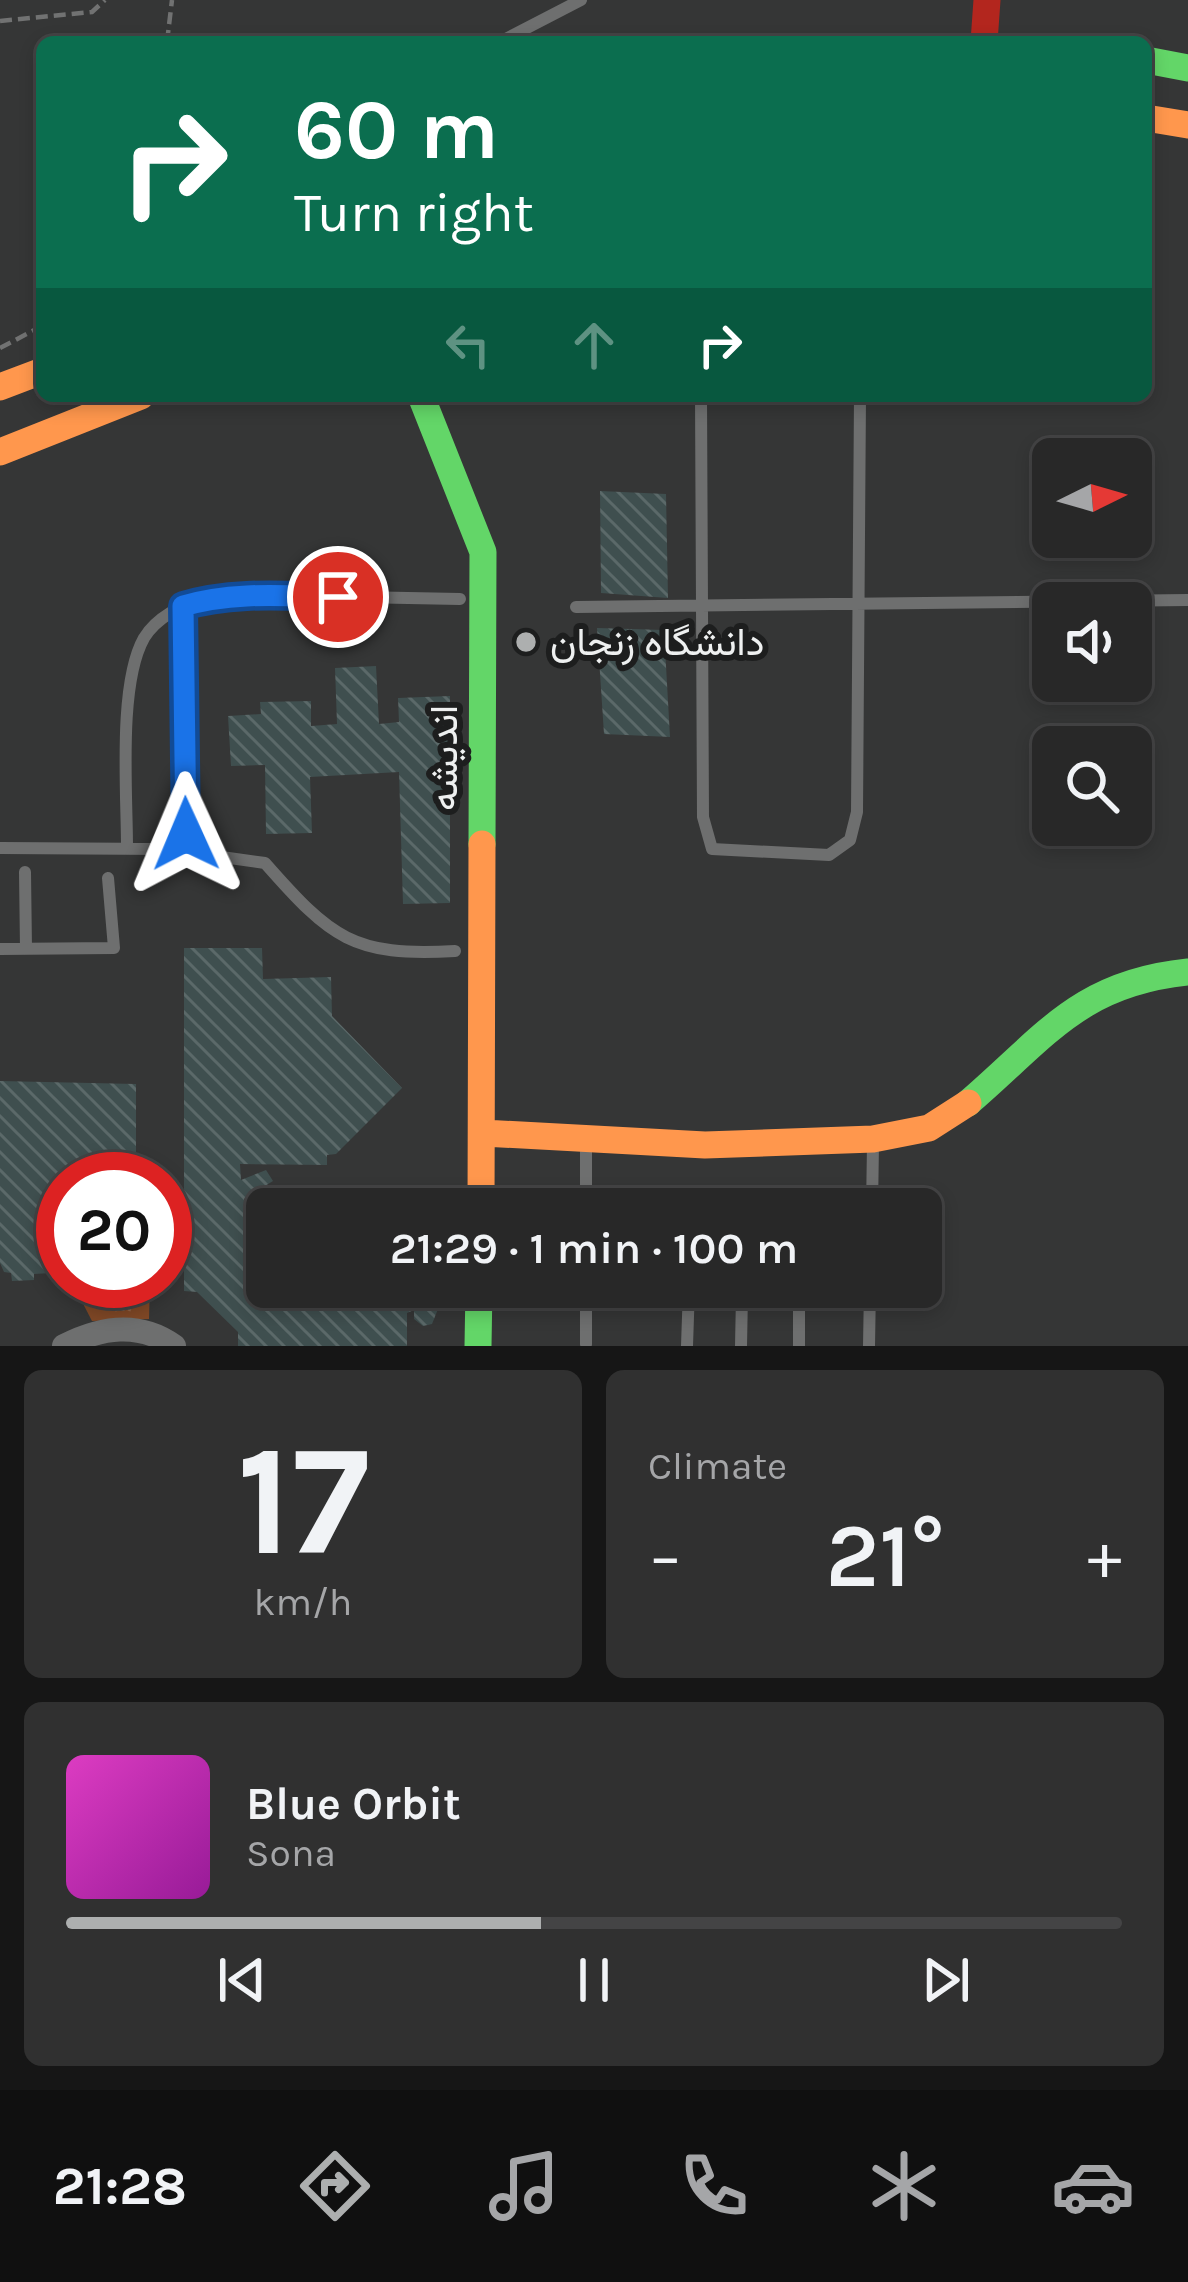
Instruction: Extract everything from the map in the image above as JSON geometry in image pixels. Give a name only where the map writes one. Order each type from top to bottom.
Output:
[{"type":"street","points":[[984,36],[987,0]]},
{"type":"street","points":[[1152,61],[1188,68]]},
{"type":"street","points":[[1152,119],[1188,125]]},
{"type":"street","points":[[0,388],[36,373]]},
{"type":"street","points":[[0,452],[125,402]]},
{"type":"street","name":"اندیشه","points":[[423,402],[483,552],[481,1188]]},
{"type":"street","points":[[482,1133],[765,1147],[928,1129],[955,1115],[1051,1024],[1098,992],[1162,973],[1188,972]]},
{"type":"street","points":[[478,1346],[479,1308]]},
{"type":"street","points":[[64,1346],[88,1334],[119,1328],[146,1332],[174,1346]]},
{"type":"lane","points":[[512,36],[581,0]]},
{"type":"lane","points":[[701,402],[704,817],[712,849],[829,855],[850,840],[857,812],[860,402]]},
{"type":"lane","points":[[127,847],[127,722],[133,674],[144,638],[161,620],[208,598],[460,599]]},
{"type":"lane","points":[[576,608],[1188,600]]},
{"type":"lane","points":[[183,606],[186,834]]},
{"type":"lane","points":[[0,848],[127,847],[265,863],[306,911],[370,950],[403,954],[455,951]]},
{"type":"lane","points":[[25,872],[26,949]]},
{"type":"lane","points":[[0,949],[114,948],[108,878]]},
{"type":"lane","points":[[872,1188],[873,1138]]},
{"type":"lane","points":[[586,1139],[586,1188]]},
{"type":"lane","points":[[586,1308],[586,1344]]},
{"type":"lane","points":[[688,1308],[688,1346]]},
{"type":"lane","points":[[741,1346],[742,1308]]},
{"type":"lane","points":[[799,1346],[800,1308]]},
{"type":"lane","points":[[869,1346],[870,1308]]},
{"type":"path","points":[[0,21],[92,12],[105,0]]},
{"type":"path","points":[[168,36],[172,0]]},
{"type":"path","points":[[0,347],[36,329]]},
{"type":"green space","points":[[85,1308],[149,1308],[149,1319],[92,1321]]},
{"type":"building","points":[[600,491],[666,494],[668,598],[601,593]]},
{"type":"building","points":[[597,628],[664,630],[670,737],[604,734]]},
{"type":"building","points":[[376,666],[379,724],[399,722],[398,698],[450,696],[450,903],[403,904],[399,772],[310,777],[312,833],[266,834],[265,765],[231,766],[228,716],[261,714],[260,702],[311,701],[311,726],[337,724],[335,668]]},
{"type":"building","points":[[184,948],[262,948],[263,979],[331,977],[332,1016],[402,1088],[336,1154],[327,1155],[327,1165],[240,1164],[241,1180],[266,1170],[273,1181],[262,1188],[246,1188],[246,1308],[436,1308],[432,1324],[423,1326],[414,1319],[414,1310],[407,1313],[407,1346],[238,1346],[238,1332],[192,1292],[192,1152],[184,1152]]},
{"type":"building","points":[[0,1081],[136,1084],[136,1152],[36,1152],[34,1280],[12,1281],[11,1273],[4,1272],[0,1263]]},
{"type":"traffic: fast","points":[[1152,61],[1188,68]]},
{"type":"traffic: fast","points":[[423,402],[483,552],[482,844]]},
{"type":"traffic: fast","points":[[968,1103],[1043,1035],[1091,1001],[1150,978],[1188,972]]},
{"type":"traffic: fast","points":[[478,1346],[479,1308]]},
{"type":"traffic: slow","points":[[1152,119],[1188,125]]},
{"type":"traffic: slow","points":[[0,387],[36,373]]},
{"type":"traffic: slow","points":[[0,452],[126,402]]},
{"type":"traffic: slow","points":[[481,1188],[482,844]]},
{"type":"traffic: slow","points":[[483,1133],[705,1145],[873,1139],[929,1128],[968,1103]]},
{"type":"traffic: jam","points":[[984,36],[987,0]]},
{"type":"place","name":"دانشگاه زنجان","points":[[526,642]]},
{"type":"route","points":[[186,834],[183,606],[208,598],[256,595],[338,597]]}]
